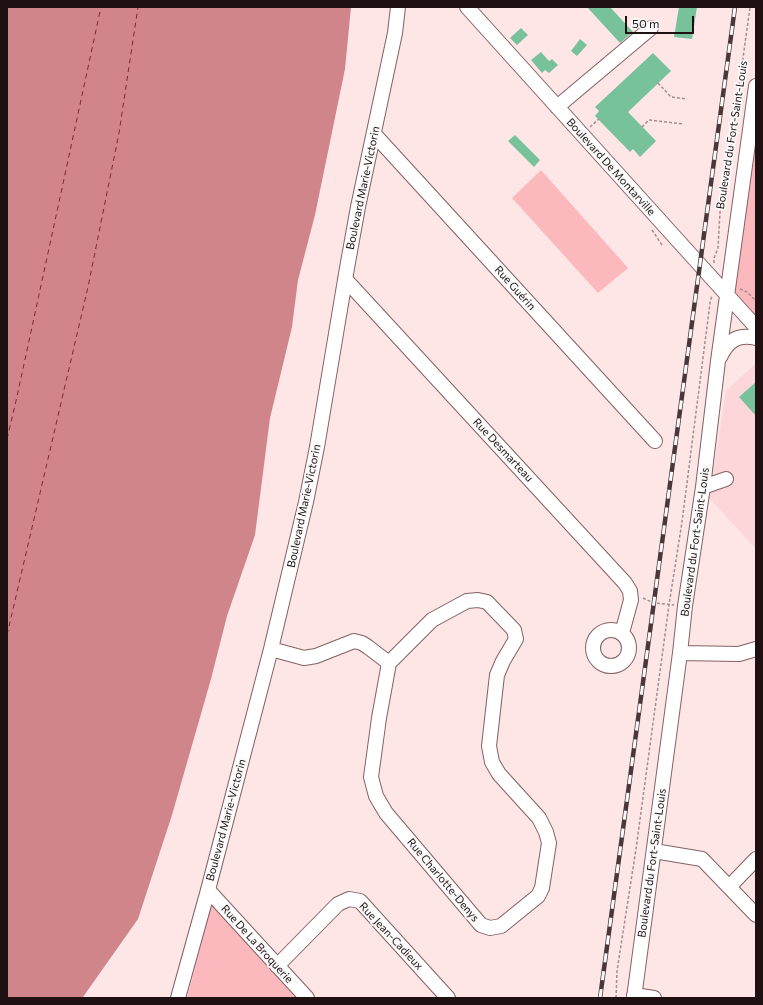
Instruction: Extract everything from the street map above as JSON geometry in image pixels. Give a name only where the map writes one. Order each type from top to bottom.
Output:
[{"type":"street","name":"Boulevard Marie-Victorin","points":[[178,998],[272,649],[308,495],[358,207],[395,33],[398,7]]},
{"type":"street","name":"Boulevard De Montarville","points":[[467,7],[756,327]]},
{"type":"street","points":[[557,107],[652,28]]},
{"type":"street","name":"Boulevard du Fort-Saint-Louis","points":[[634,997],[685,606],[703,487],[718,360],[756,86]]},
{"type":"street","name":"Rue Guérin","points":[[374,134],[656,441]]},
{"type":"street","name":"Rue Desmarteau","points":[[345,279],[620,578],[630,592]]},
{"type":"street","points":[[718,360],[727,345],[733,340],[746,336],[756,338]]},
{"type":"street","points":[[703,487],[726,479]]},
{"type":"street","points":[[622,633],[631,600],[630,592]]},
{"type":"street","name":"Rue Charlotte-Denys","points":[[478,600],[487,602],[514,630],[516,639],[496,676],[489,746],[492,762],[499,774],[539,818],[546,832],[549,843],[542,888],[538,896],[501,926],[490,928],[481,925],[386,813],[376,796],[371,776],[379,718],[389,663],[432,620],[467,601],[478,600]]},
{"type":"street","points":[[272,649],[304,658],[316,656],[354,642],[362,642],[389,663]]},
{"type":"street","points":[[680,653],[739,654],[756,649]]},
{"type":"street","points":[[654,852],[702,859],[756,915]]},
{"type":"street","points":[[729,887],[756,859]]},
{"type":"street","name":"Rue De La Broquerie","points":[[208,890],[307,998]]},
{"type":"street","name":"Rue Jean-Cadieux","points":[[277,966],[338,904],[349,900],[360,900],[448,998]]},
{"type":"street","points":[[634,997],[654,998]]},
{"type":"path","name":"Boulevard du Fort-Saint-Louis","points":[[714,262],[718,248],[720,212],[727,176],[750,7]]},
{"type":"path","points":[[658,84],[671,96],[687,99]]},
{"type":"path","points":[[587,130],[599,119]]},
{"type":"path","points":[[642,127],[649,120],[683,124]]},
{"type":"path","points":[[740,289],[747,292],[756,301]]},
{"type":"path","name":"Boulevard du Fort-Saint-Louis","points":[[616,998],[617,971],[682,522],[712,296]]},
{"type":"path","points":[[630,592],[654,603],[685,606]]},
{"type":"shaded area","points":[[7,7],[351,7],[345,69],[315,215],[298,280],[292,327],[270,418],[255,535],[227,616],[211,679],[172,815],[138,919],[83,998],[7,998]]},
{"type":"shaded area","points":[[756,142],[756,317],[733,290]]},
{"type":"shaded area","points":[[541,170],[628,268],[598,293],[512,198]]},
{"type":"shaded area","points":[[756,363],[756,549],[709,498],[726,391]]},
{"type":"shaded area","points":[[212,902],[300,998],[187,998]]},
{"type":"building","points":[[587,7],[610,7],[633,32],[620,43]]},
{"type":"building","points":[[679,7],[697,7],[692,39],[674,37]]},
{"type":"building","points":[[521,28],[528,35],[517,45],[510,38]]},
{"type":"building","points":[[580,39],[587,45],[577,56],[571,51]]},
{"type":"building","points":[[541,52],[549,61],[552,59],[558,65],[549,73],[545,70],[542,73],[531,60]]},
{"type":"building","points":[[653,53],[671,71],[628,112],[656,141],[640,157],[633,149],[630,152],[595,116],[599,111],[595,107]]},
{"type":"building","points":[[515,135],[540,160],[534,167],[508,141]]},
{"type":"building","points":[[756,382],[756,416],[739,397]]},
{"type":"ferry route","points":[[7,439],[101,7]]},
{"type":"ferry route","points":[[7,635],[88,287],[119,133],[138,7]]},
{"type":"railway","points":[[600,998],[735,7]]}]
